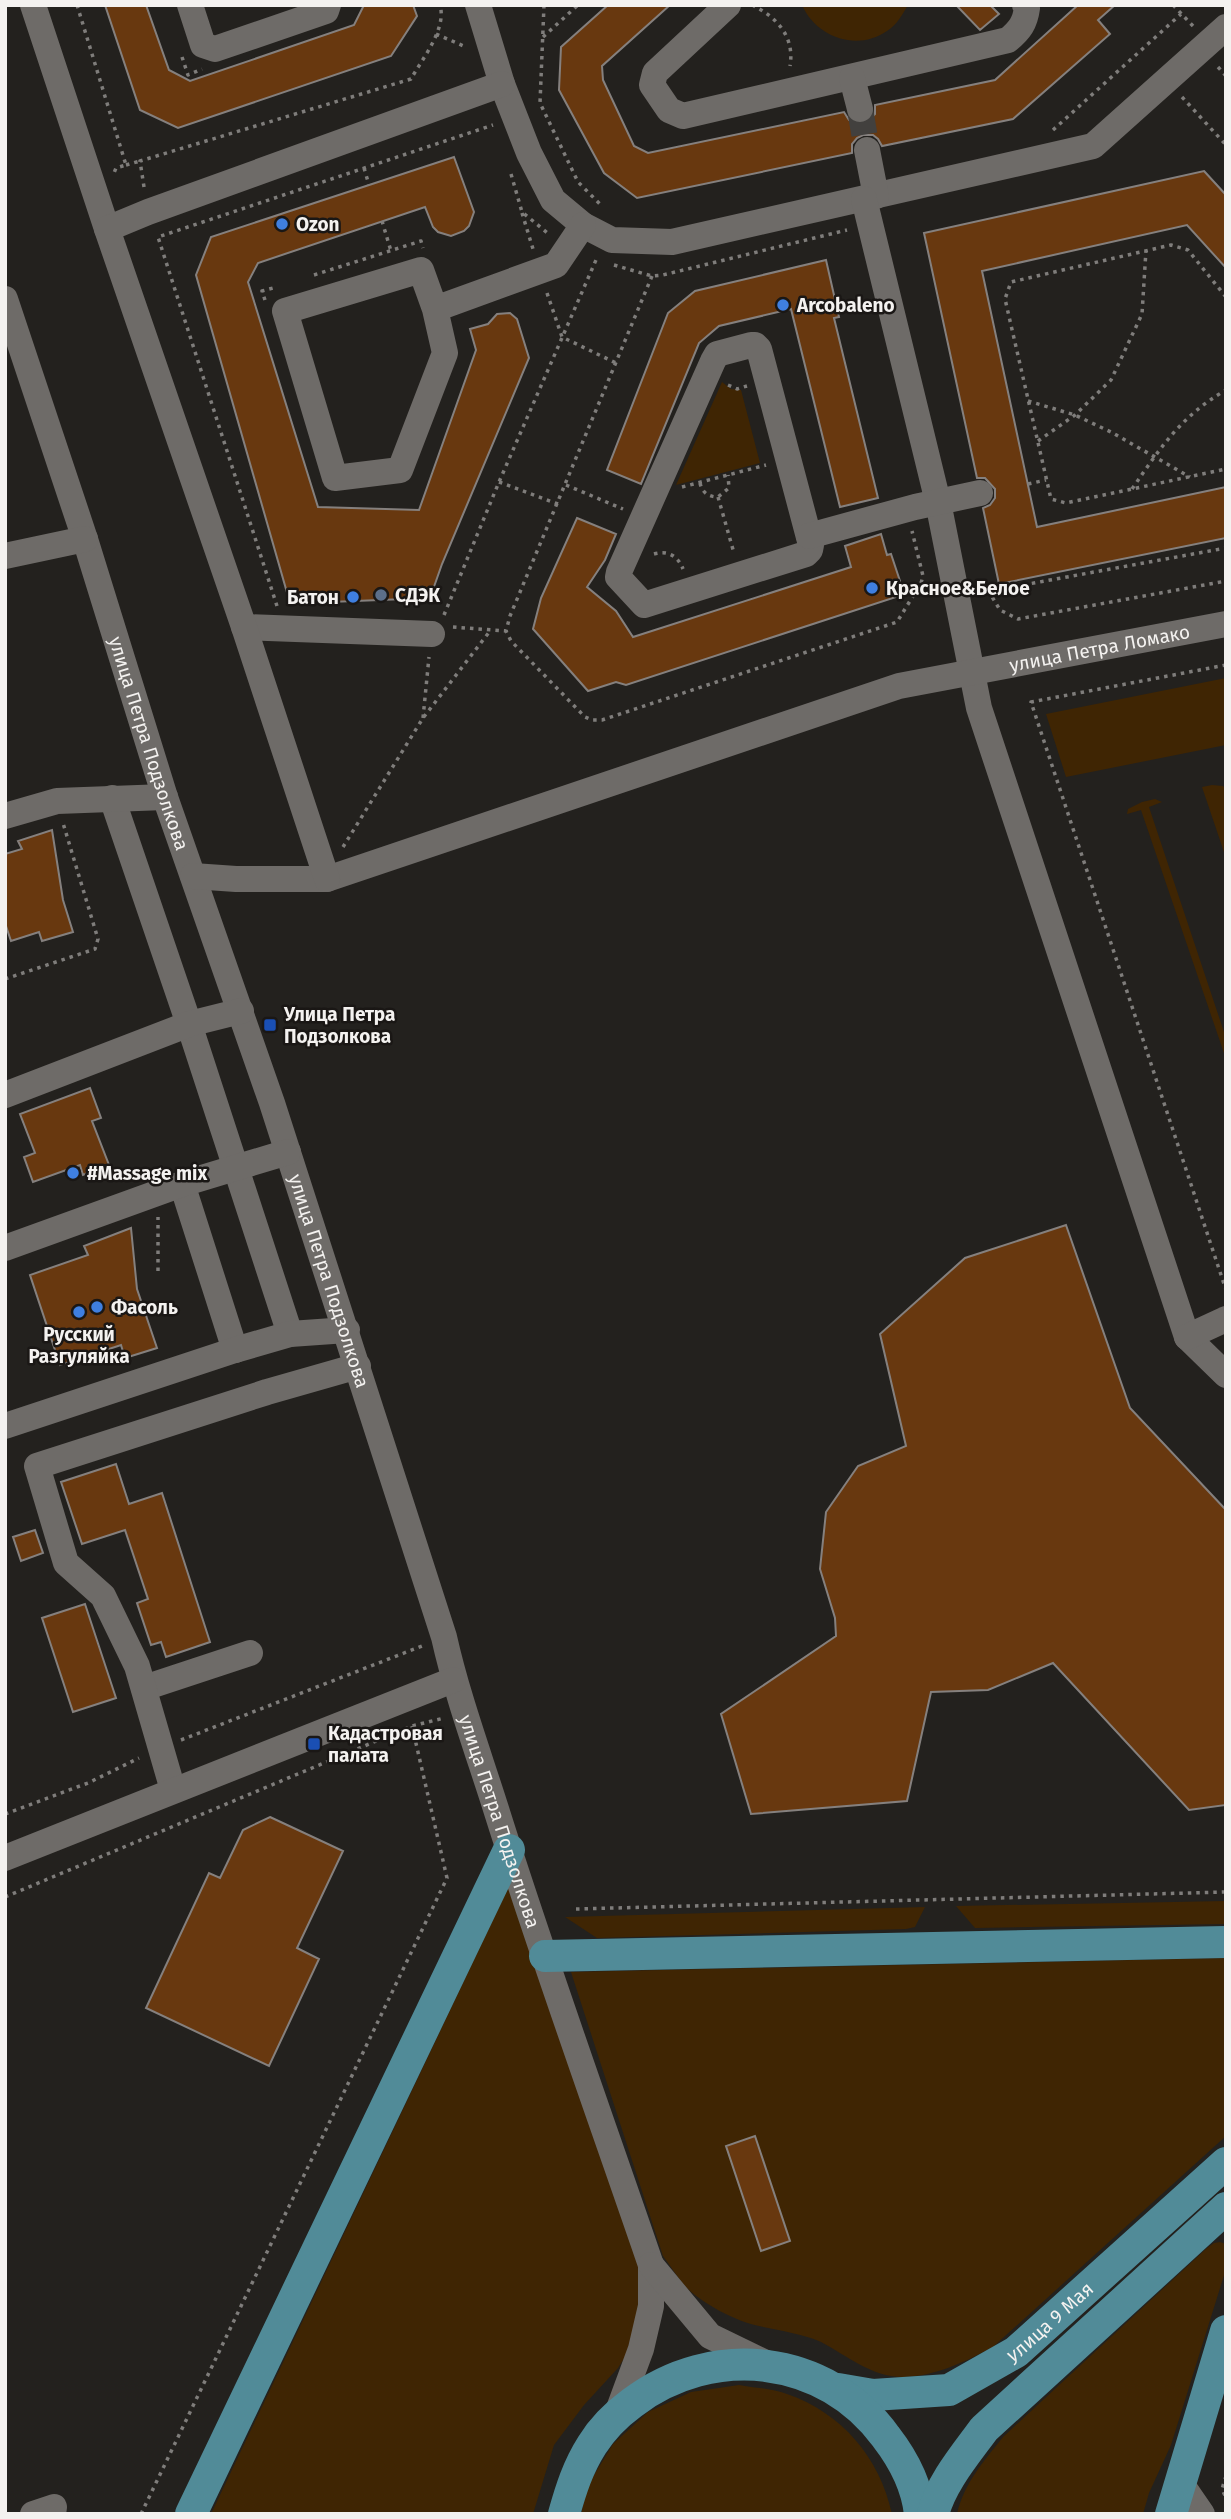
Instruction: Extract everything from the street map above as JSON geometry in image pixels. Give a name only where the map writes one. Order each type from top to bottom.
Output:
[{"type":"main road","points":[[191,2514],[509,1850]]},
{"type":"main road","points":[[545,1956],[1226,1942]]},
{"type":"main road","name":"улица 9 Мая","points":[[836,2389],[873,2395],[949,2390],[1016,2352],[1226,2163]]},
{"type":"main road","name":"улица 9 Мая","points":[[933,2514],[935,2504],[954,2472],[984,2429],[1226,2208]]},
{"type":"main road","points":[[1171,2514],[1226,2331]]},
{"type":"main road","points":[[564,2514],[575,2477],[593,2443],[617,2414],[651,2389],[689,2372],[729,2364],[771,2366],[805,2375],[836,2389],[874,2420],[902,2458],[919,2502],[920,2514]]},
{"type":"street","points":[[33,5],[326,877]]},
{"type":"street","points":[[190,5],[203,45],[215,50],[326,11],[328,5]]},
{"type":"street","points":[[478,5],[502,84],[529,153],[553,200],[576,235],[612,240],[672,242],[1093,146],[1226,27]]},
{"type":"street","points":[[728,5],[655,73],[652,85],[669,110],[683,116],[1008,40],[1019,32],[1025,22],[1025,5]]},
{"type":"street","points":[[852,78],[860,108]]},
{"type":"street","points":[[107,229],[502,84]]},
{"type":"street","points":[[867,150],[870,225],[938,502],[979,708],[1187,1336],[1226,1375]]},
{"type":"street","points":[[435,309],[556,265],[576,235]]},
{"type":"street","points":[[421,270],[435,309],[445,353],[400,470],[335,478],[285,311],[421,270]]},
{"type":"street","name":"улица Петра Подзолкова","points":[[5,299],[85,540],[164,796],[241,1011],[347,1330],[444,1637],[453,1680],[651,2265],[652,2306],[641,2349],[617,2414]]},
{"type":"street","points":[[751,345],[759,349],[788,459],[809,536],[810,550],[806,554],[644,605],[618,577],[717,354],[751,345]]},
{"type":"street","points":[[809,536],[980,493]]},
{"type":"street","points":[[5,556],[85,540]]},
{"type":"street","name":"улица Петра Ломако","points":[[192,876],[236,879],[326,877],[899,686],[1226,624]]},
{"type":"street","points":[[244,627],[436,630]]},
{"type":"street","points":[[5,816],[57,801],[164,796]]},
{"type":"street","points":[[112,798],[290,1334]]},
{"type":"street","points":[[5,1095],[189,1024],[241,1011]]},
{"type":"street","points":[[5,1248],[171,1188],[288,1152]]},
{"type":"street","points":[[171,1188],[235,1350]]},
{"type":"street","points":[[1187,1336],[1226,1319]]},
{"type":"street","points":[[5,1426],[290,1334],[347,1330]]},
{"type":"street","points":[[173,1790],[137,1666],[103,1596],[66,1563],[37,1466],[213,1417],[358,1366]]},
{"type":"street","points":[[144,1688],[250,1653]]},
{"type":"street","points":[[5,1858],[453,1680]]},
{"type":"street","name":"улица Петра Подзолкова","points":[[651,2265],[709,2336],[771,2366]]},
{"type":"street","points":[[1180,2482],[1202,2514]]},
{"type":"street","points":[[33,2514],[54,2507],[53,2514]]},
{"type":"path","points":[[76,5],[127,165]]},
{"type":"path","points":[[112,179],[116,168],[411,79],[436,34],[442,11],[440,5]]},
{"type":"path","points":[[544,5],[540,103],[578,182],[609,211]]},
{"type":"path","points":[[543,37],[578,5]]},
{"type":"path","points":[[752,5],[767,12],[783,29],[791,44],[791,62],[786,80],[775,95]]},
{"type":"path","points":[[1044,138],[1181,14]]},
{"type":"path","points":[[1166,80],[1226,145]]},
{"type":"path","points":[[278,607],[158,237],[498,124]]},
{"type":"path","points":[[140,161],[144,192]]},
{"type":"path","points":[[508,162],[522,212],[550,234],[576,235],[596,260],[652,276],[870,225]]},
{"type":"path","points":[[364,168],[369,185]]},
{"type":"path","points":[[382,221],[391,251]]},
{"type":"path","points":[[314,275],[421,241],[424,252]]},
{"type":"path","points":[[1226,297],[1188,250],[1171,245],[1011,282],[1005,299],[1051,499],[1066,503],[1226,469]]},
{"type":"path","points":[[1037,442],[1075,415],[1111,380],[1142,314],[1146,250]]},
{"type":"path","points":[[423,718],[436,630],[596,260]]},
{"type":"path","points":[[266,304],[262,291],[288,283]]},
{"type":"path","points":[[562,337],[616,363]]},
{"type":"path","points":[[1132,489],[1168,438],[1200,405],[1226,390]]},
{"type":"path","points":[[1028,401],[1075,415],[1190,477]]},
{"type":"path","points":[[566,485],[648,506],[700,483],[788,459]]},
{"type":"path","points":[[700,483],[709,496],[718,497],[729,488],[728,475]]},
{"type":"path","points":[[1028,484],[1046,480]]},
{"type":"path","points":[[499,482],[558,504]]},
{"type":"path","points":[[718,497],[740,575]]},
{"type":"path","points":[[1226,548],[988,591],[1000,610],[1018,619],[1226,581]]},
{"type":"path","points":[[651,555],[665,552],[673,555],[679,560],[684,575]]},
{"type":"path","points":[[436,630],[506,631]]},
{"type":"path","points":[[326,877],[423,718],[491,630]]},
{"type":"path","points":[[1226,665],[1031,702],[1226,1290]]},
{"type":"path","points":[[5,979],[95,949],[98,939],[57,801]]},
{"type":"path","points":[[158,1271],[171,1188]]},
{"type":"path","points":[[5,1814],[88,1783],[161,1748],[432,1642]]},
{"type":"path","points":[[5,1897],[412,1726],[466,1713]]},
{"type":"path","points":[[141,2514],[447,1878],[412,1726]]},
{"type":"path","points":[[576,1909],[1226,1892]]},
{"type":"path","points":[[1226,2476],[1222,2489],[1226,2498]]},
{"type":"shaded area","points":[[802,5],[908,5],[887,31],[863,40],[851,40],[838,38],[817,26]]},
{"type":"shaded area","points":[[722,382],[731,389],[741,390],[760,463],[676,485]]},
{"type":"shaded area","points":[[1226,678],[1226,745],[1066,777],[1046,714]]},
{"type":"shaded area","points":[[1212,785],[1226,789],[1226,858],[1202,787]]},
{"type":"shaded area","points":[[1155,799],[1162,802],[1149,807],[1226,1038],[1226,1059],[1141,810],[1127,814],[1128,809]]},
{"type":"shaded area","points":[[509,1886],[636,2255],[643,2285],[632,2346],[618,2368],[584,2405],[554,2445],[533,2514],[211,2514]]},
{"type":"shaded area","points":[[1226,1901],[1226,1924],[975,1928],[956,1906]]},
{"type":"shaded area","points":[[925,1907],[915,1927],[906,1929],[597,1938],[565,1917]]},
{"type":"shaded area","points":[[1226,1958],[1226,2136],[993,2347],[939,2371],[903,2377],[870,2370],[813,2339],[750,2324],[730,2316],[700,2299],[682,2282],[663,2256],[571,1972]]},
{"type":"shaded area","points":[[1220,2242],[1226,2244],[1226,2269],[1171,2445],[1149,2493],[1143,2514],[957,2514],[964,2492],[1003,2437],[1207,2248]]},
{"type":"shaded area","points":[[739,2385],[769,2389],[807,2402],[841,2426],[868,2456],[878,2474],[892,2514],[581,2514],[588,2485],[613,2444],[648,2412],[691,2392]]},
{"type":"building","points":[[105,5],[146,5],[169,70],[190,81],[354,25],[364,5],[413,5],[417,16],[391,56],[178,128],[140,110]]},
{"type":"building","points":[[608,5],[670,5],[602,66],[603,80],[634,146],[648,153],[844,112],[849,120],[856,124],[865,124],[875,114],[875,105],[995,80],[1078,5],[1115,5],[1098,20],[1110,34],[1013,119],[882,146],[873,135],[863,135],[852,144],[852,153],[637,198],[604,173],[559,90],[561,47]]},
{"type":"building","points":[[956,5],[990,5],[999,14],[980,30]]},
{"type":"building","points":[[454,157],[474,212],[464,231],[451,236],[438,232],[433,227],[425,207],[258,263],[248,282],[318,507],[419,510],[476,350],[470,329],[488,324],[497,314],[510,313],[517,319],[529,358],[430,598],[330,602],[328,598],[288,596],[196,275],[211,237]]},
{"type":"building","points":[[1204,171],[1226,195],[1226,268],[1187,225],[982,271],[1037,527],[1226,487],[1226,538],[999,584],[983,508],[990,505],[995,498],[995,489],[985,478],[977,478],[924,233]]},
{"type":"building","points":[[826,260],[839,317],[834,318],[878,498],[840,507],[791,309],[719,326],[699,343],[641,484],[607,470],[668,313],[695,291]]},
{"type":"building","points":[[577,518],[616,534],[605,560],[587,587],[616,611],[633,637],[851,567],[845,546],[881,534],[887,555],[891,554],[900,581],[896,597],[626,685],[616,682],[588,691],[533,629],[541,598]]},
{"type":"building","points":[[52,830],[63,900],[73,932],[42,941],[39,932],[11,941],[5,923],[5,854],[22,849],[18,841]]},
{"type":"building","points":[[90,1088],[101,1118],[92,1121],[109,1165],[83,1175],[80,1165],[33,1182],[24,1157],[35,1153],[20,1114]]},
{"type":"building","points":[[1066,1225],[1130,1408],[1226,1510],[1226,1805],[1189,1810],[1053,1663],[988,1690],[931,1692],[907,1801],[751,1814],[721,1714],[836,1636],[835,1618],[820,1569],[826,1512],[858,1466],[906,1446],[880,1334],[965,1258]]},
{"type":"building","points":[[131,1228],[137,1289],[157,1348],[125,1358],[121,1345],[60,1365],[30,1275],[88,1255],[84,1246]]},
{"type":"building","points":[[116,1464],[129,1504],[162,1493],[210,1642],[166,1657],[161,1642],[151,1645],[137,1603],[148,1599],[125,1530],[82,1544],[61,1482]]},
{"type":"building","points":[[35,1530],[43,1553],[21,1561],[13,1537]]},
{"type":"building","points":[[85,1604],[116,1698],[73,1712],[42,1618]]},
{"type":"building","points":[[270,1817],[343,1851],[297,1948],[319,1959],[269,2066],[146,2008],[209,1873],[220,1878],[243,1830]]},
{"type":"building","points":[[755,2136],[790,2241],[761,2251],[726,2146]]},
{"type":"tunnel","points":[[860,109],[867,150]]},
{"type":"place","name":"Ozon","points":[[282,224]]},
{"type":"place","name":"Arcobaleno","points":[[783,305]]},
{"type":"place","name":"Красное&Белое","points":[[872,588]]},
{"type":"place","name":"СДЭК","points":[[381,595]]},
{"type":"place","name":"Батон","points":[[353,597]]},
{"type":"place","name":"Улица Петра Подзолкова","points":[[270,1025]]},
{"type":"place","name":"#Massage mix","points":[[73,1173]]},
{"type":"place","name":"Фасоль","points":[[97,1307]]},
{"type":"place","name":"Русский Разгуляйка","points":[[79,1312]]},
{"type":"place","name":"Кадастровая палата","points":[[314,1744]]}]
